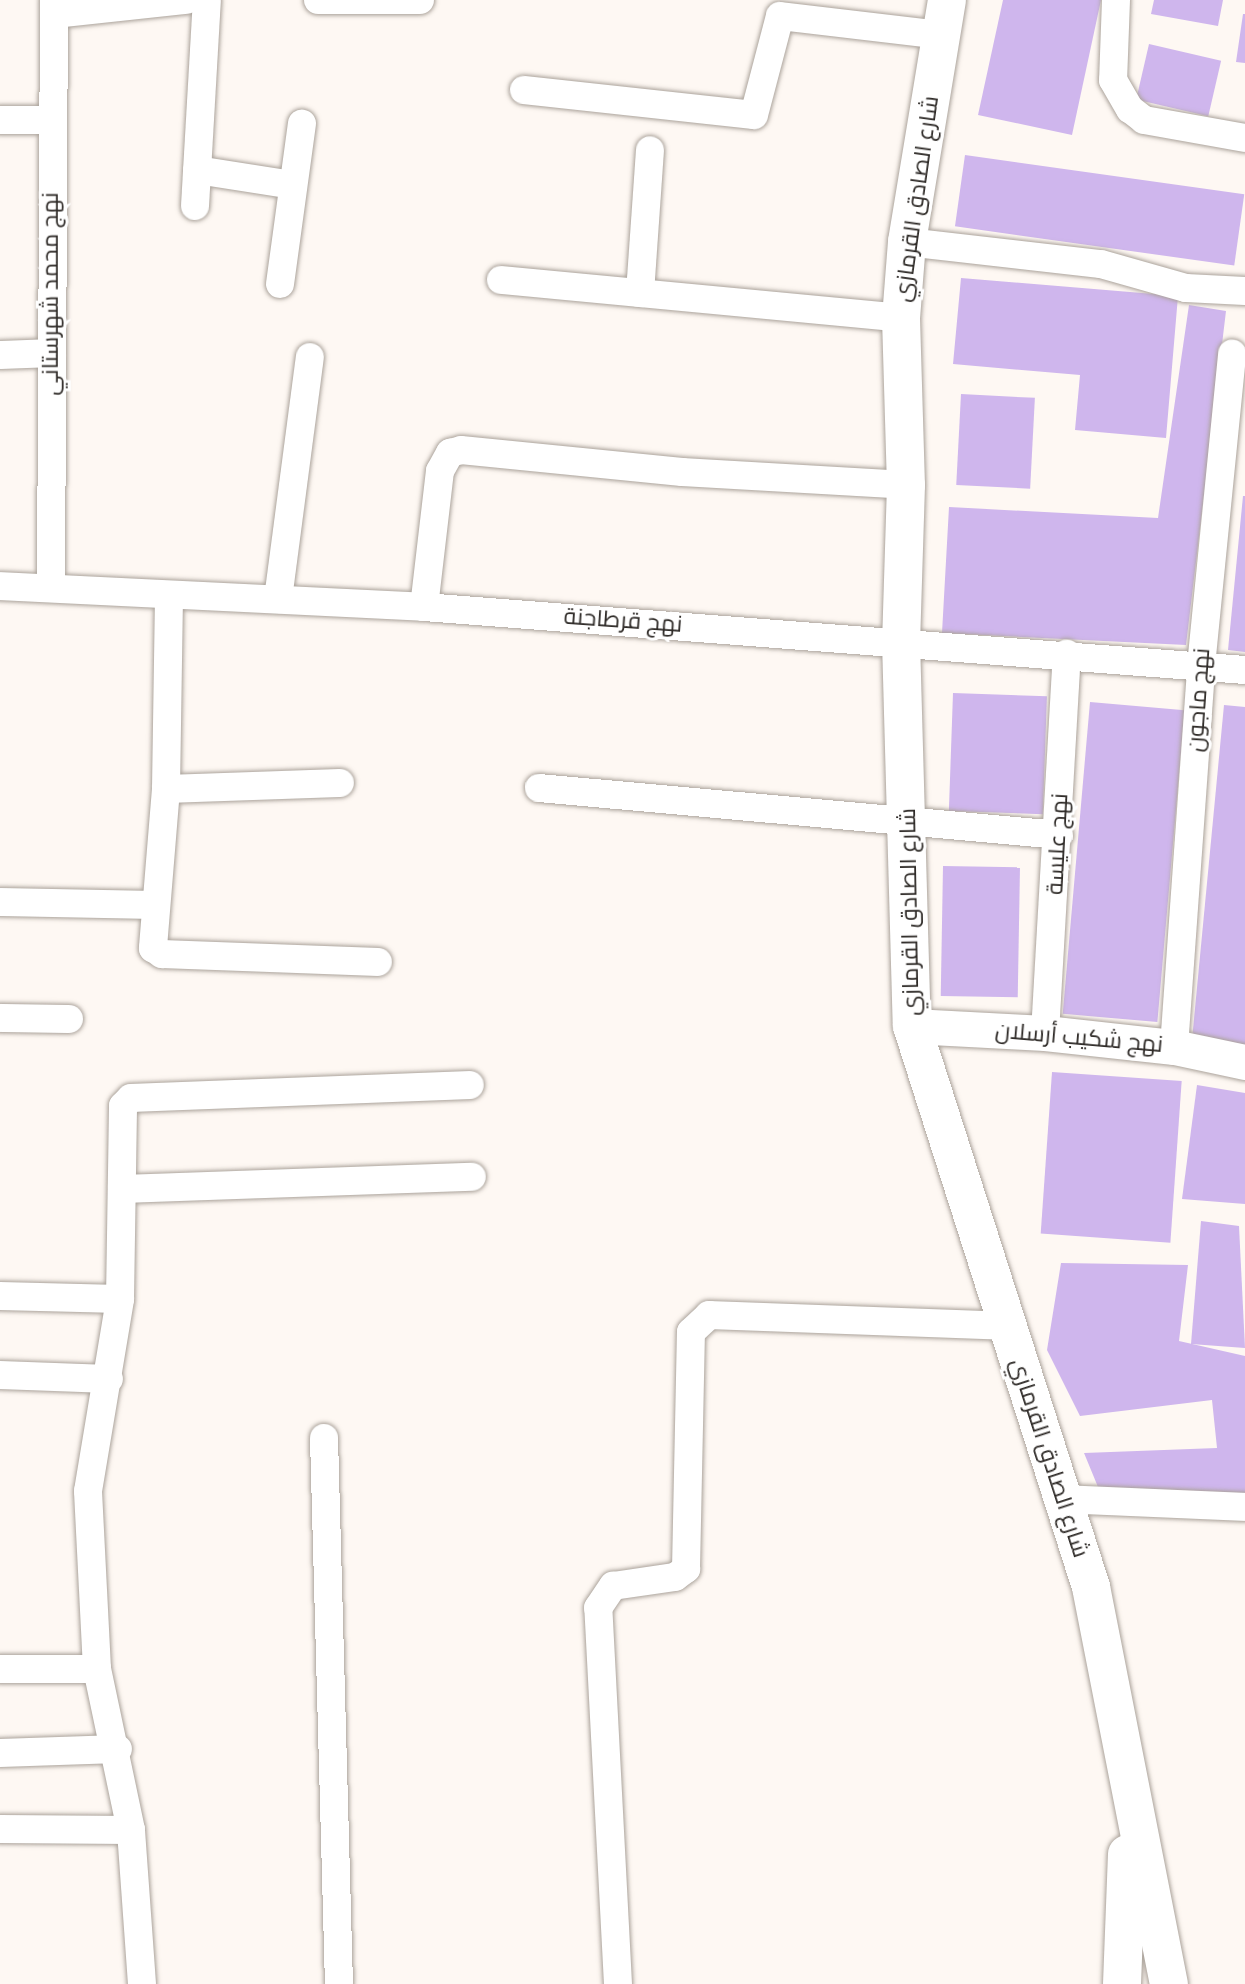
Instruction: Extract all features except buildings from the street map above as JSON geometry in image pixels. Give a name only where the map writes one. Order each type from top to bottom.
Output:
[{"type":"main road","name":"شارع الصادق القرمازي","points":[[944,18],[907,242],[901,318],[906,485],[901,641],[912,1026],[1004,1326],[1063,1499],[1113,1679],[1130,1796],[1169,1984]]},
{"type":"main road","name":"شارع الصادق القرمازي","points":[[1122,1984],[1130,1796]]},
{"type":"street","points":[[54,7],[186,0]]},
{"type":"street","points":[[195,206],[207,0]]},
{"type":"street","points":[[318,0],[420,0]]},
{"type":"street","points":[[1116,0],[1113,80],[1130,109],[1144,120],[1245,138]]},
{"type":"street","name":"نهج محمد شهرستاني","points":[[51,588],[50,120],[54,7]]},
{"type":"street","points":[[524,90],[754,115],[780,16],[944,18]]},
{"type":"street","points":[[0,120],[50,120]]},
{"type":"street","points":[[280,284],[302,122]]},
{"type":"street","points":[[640,293],[650,150]]},
{"type":"street","points":[[197,170],[293,185]]},
{"type":"street","points":[[907,242],[1101,264],[1186,288],[1245,291]]},
{"type":"street","points":[[502,280],[901,318]]},
{"type":"street","points":[[0,355],[52,353]]},
{"type":"street","name":"نهج ماجون","points":[[1174,1046],[1201,666],[1232,354]]},
{"type":"street","points":[[278,599],[310,357]]},
{"type":"street","points":[[424,607],[440,471],[450,453],[461,450],[682,472],[906,485]]},
{"type":"street","name":"نهج قرطاجنة","points":[[0,586],[169,597],[278,599],[424,607],[901,641],[1245,670]]},
{"type":"street","points":[[169,597],[166,789],[152,945],[162,954],[378,962]]},
{"type":"street","name":"نهج عليسة","points":[[1045,1033],[1059,835],[1067,654]]},
{"type":"street","points":[[166,789],[341,783]]},
{"type":"street","points":[[539,788],[1059,835]]},
{"type":"street","points":[[0,902],[154,905]]},
{"type":"street","points":[[0,1018],[69,1019]]},
{"type":"street","name":"نهج شكيب أرسلان","points":[[912,1026],[1045,1033],[1174,1046],[1245,1062]]},
{"type":"street","points":[[142,1984],[131,1830],[118,1749],[97,1668],[88,1491],[120,1298],[123,1106],[131,1098],[470,1084]]},
{"type":"street","points":[[122,1189],[472,1177]]},
{"type":"street","points":[[0,1296],[120,1298]]},
{"type":"street","points":[[618,1984],[598,1608],[613,1586],[675,1577],[686,1569],[691,1332],[709,1315],[1004,1326]]},
{"type":"street","points":[[0,1374],[108,1379]]},
{"type":"street","points":[[324,1438],[339,1984]]},
{"type":"street","points":[[1063,1499],[1245,1507]]},
{"type":"street","points":[[0,1669],[97,1668]]},
{"type":"street","points":[[0,1753],[118,1749]]},
{"type":"street","points":[[0,1829],[131,1830]]}]
